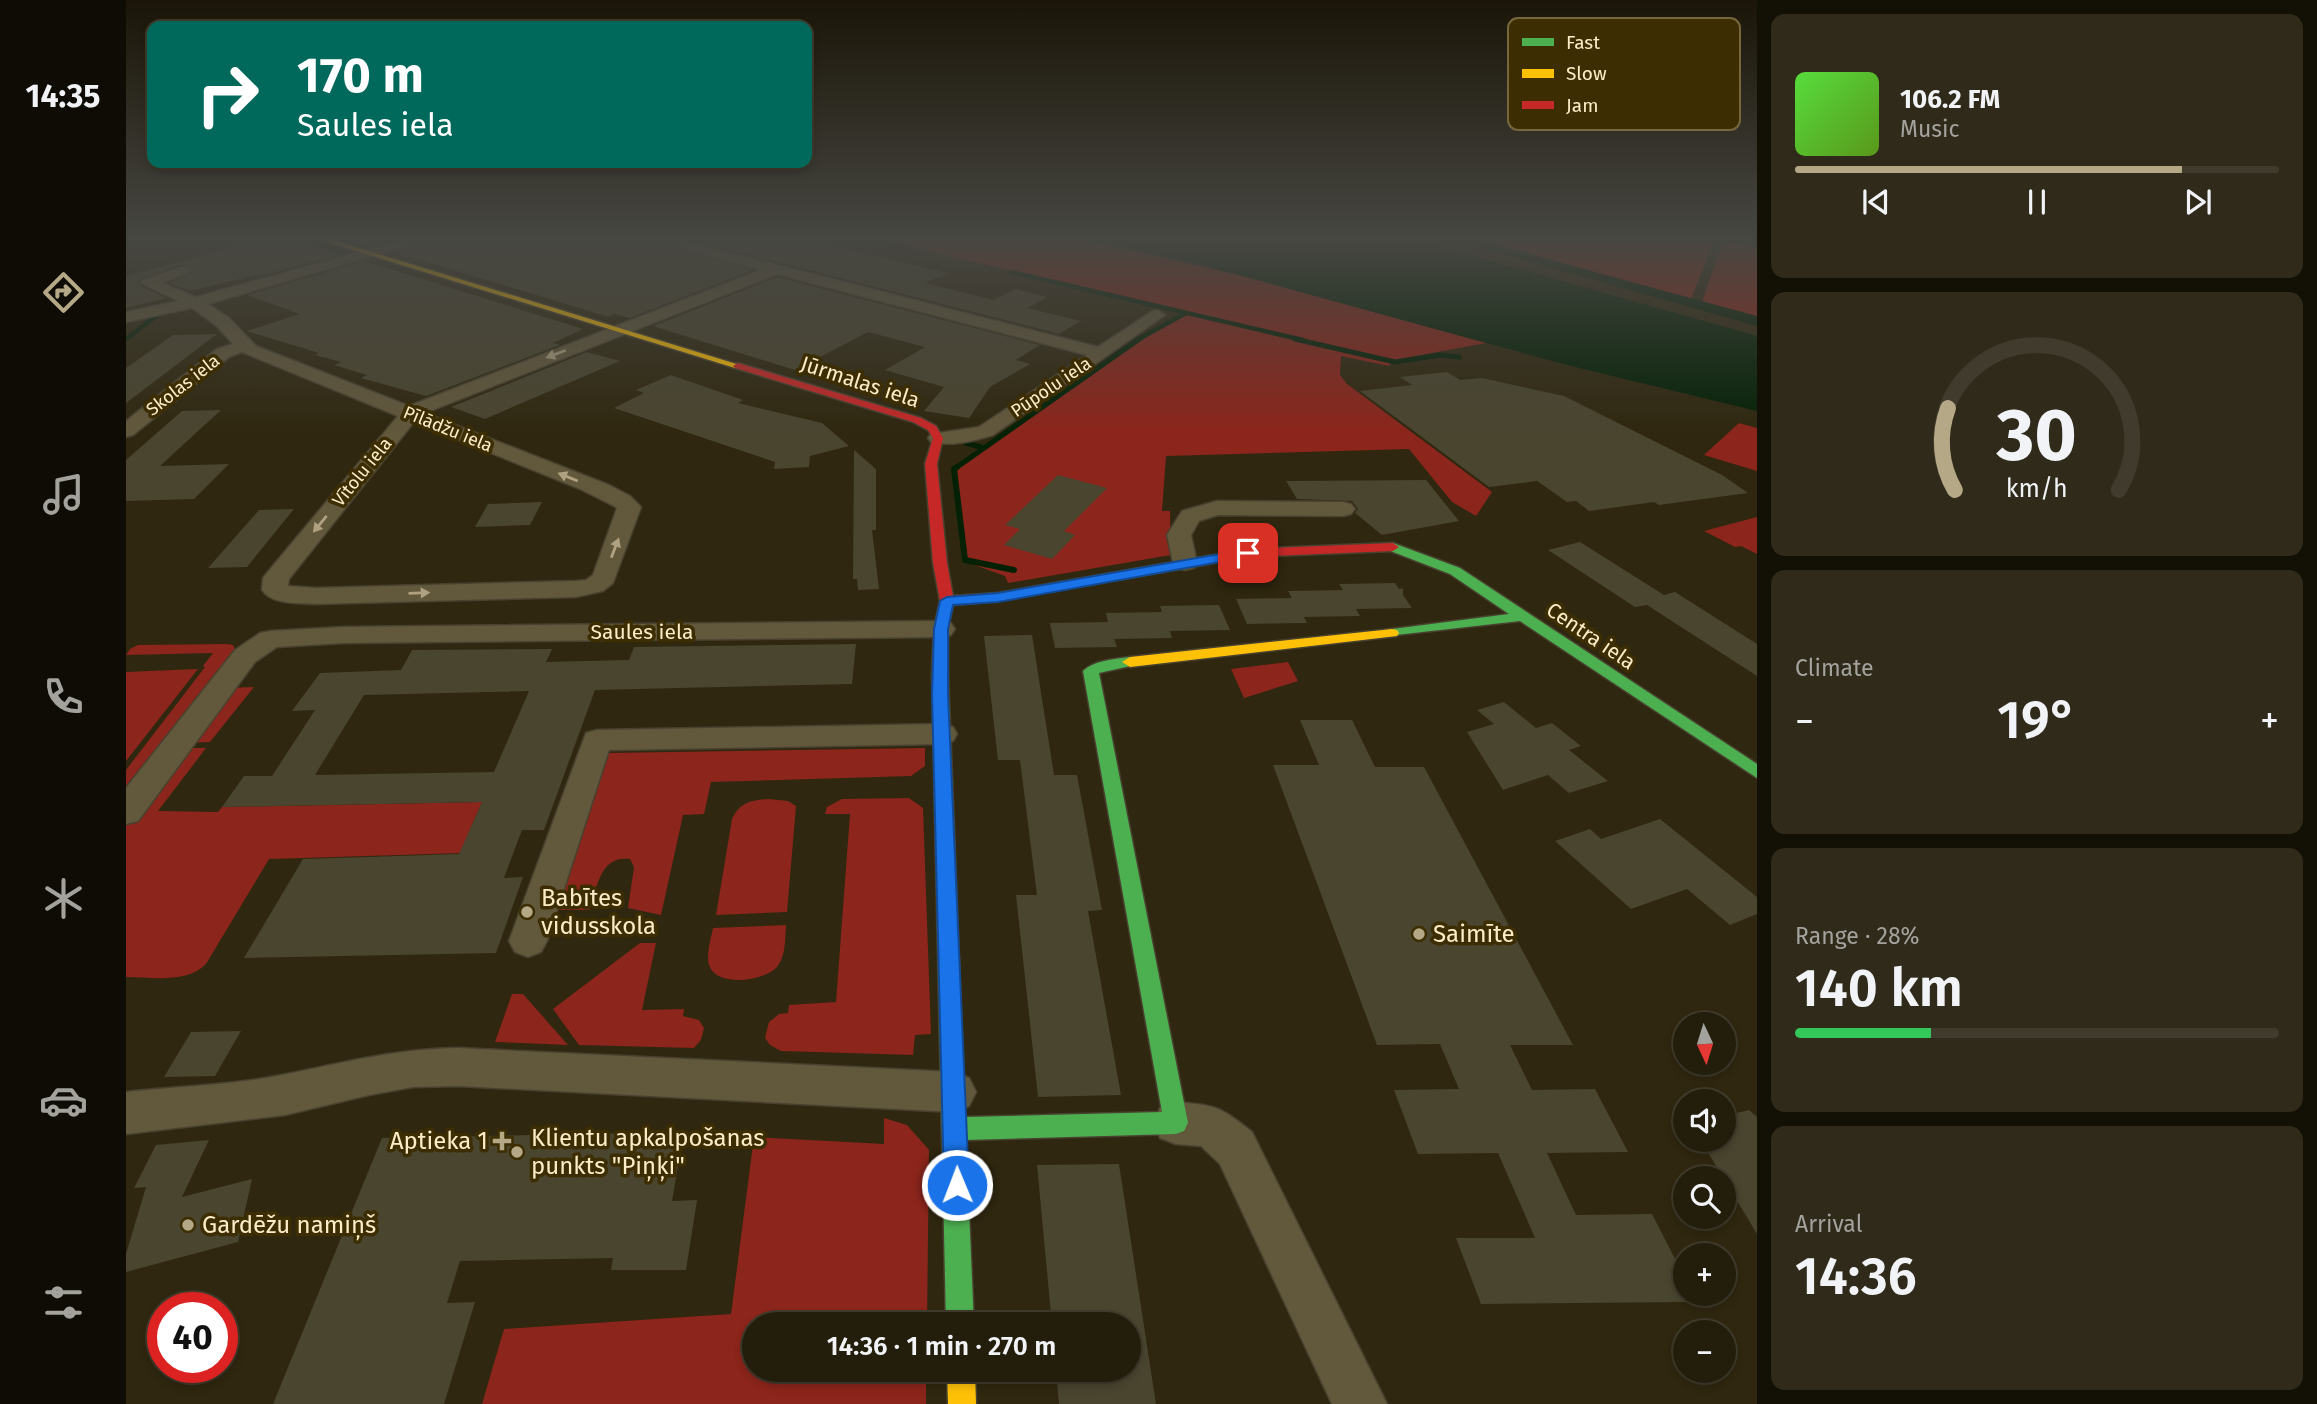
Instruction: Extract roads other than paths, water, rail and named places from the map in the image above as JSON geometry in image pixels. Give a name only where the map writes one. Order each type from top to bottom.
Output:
[{"type":"street","points":[[126,317],[195,303]]},
{"type":"street","name":"Pīlādžu iela","points":[[198,303],[226,324],[243,346],[625,502],[629,507],[626,519],[604,578],[594,586]]},
{"type":"street","name":"Jūrmalas iela","points":[[531,303],[917,420],[932,428],[938,438]]},
{"type":"street","name":"Vītolu iela","points":[[594,586],[576,589],[316,596],[290,595],[275,590],[276,578],[410,414],[422,406],[689,303]]},
{"type":"street","points":[[906,303],[1101,353]]},
{"type":"street","name":"Pūpolu iela","points":[[938,438],[968,436],[986,431],[1157,314]]},
{"type":"street","name":"Skolas iela","points":[[126,431],[223,353],[243,346]]},
{"type":"street","points":[[938,438],[931,464],[940,563],[947,601],[941,629],[942,734],[960,1312]]},
{"type":"street","points":[[947,601],[998,597],[1185,563],[1179,535],[1190,516],[1217,508],[1343,509]]},
{"type":"street","name":"Centra iela","points":[[1185,563],[1248,553],[1396,547],[1455,571],[1757,772]]},
{"type":"street","points":[[1175,1123],[1091,671],[1111,664],[1247,651],[1523,616]]},
{"type":"street","name":"Saules iela","points":[[126,812],[245,656],[270,639],[344,635],[941,629]]},
{"type":"street","points":[[527,941],[597,740],[942,734]]},
{"type":"street","points":[[126,1113],[285,1095],[369,1075],[413,1068],[458,1068],[955,1111],[1211,1126],[1236,1148],[1360,1404]]},
{"type":"street","points":[[961,1382],[962,1404]]},
{"type":"waterway","points":[[1142,303],[1303,340]]},
{"type":"waterway","points":[[1689,303],[1757,321]]},
{"type":"waterway","points":[[126,339],[163,311]]},
{"type":"waterway","points":[[1137,340],[1186,313]]},
{"type":"waterway","points":[[984,448],[1139,339]]},
{"type":"waterway","points":[[1295,339],[1395,362],[1440,355],[1459,357]]},
{"type":"waterway","points":[[966,443],[984,448]]},
{"type":"waterway","points":[[954,469],[984,448]]},
{"type":"waterway","points":[[954,469],[965,560],[1014,570]]},
{"type":"place","name":"Babītes vidusskola","points":[[527,912]]},
{"type":"place","name":"Saimīte","points":[[1419,934]]},
{"type":"place","name":"Aptieka 1","points":[[502,1141]]},
{"type":"place","name":"Klientu apkalpošanas punkts \"Piņķi\"","points":[[517,1152]]},
{"type":"place","name":"Gardēžu namiņš","points":[[188,1225]]}]
